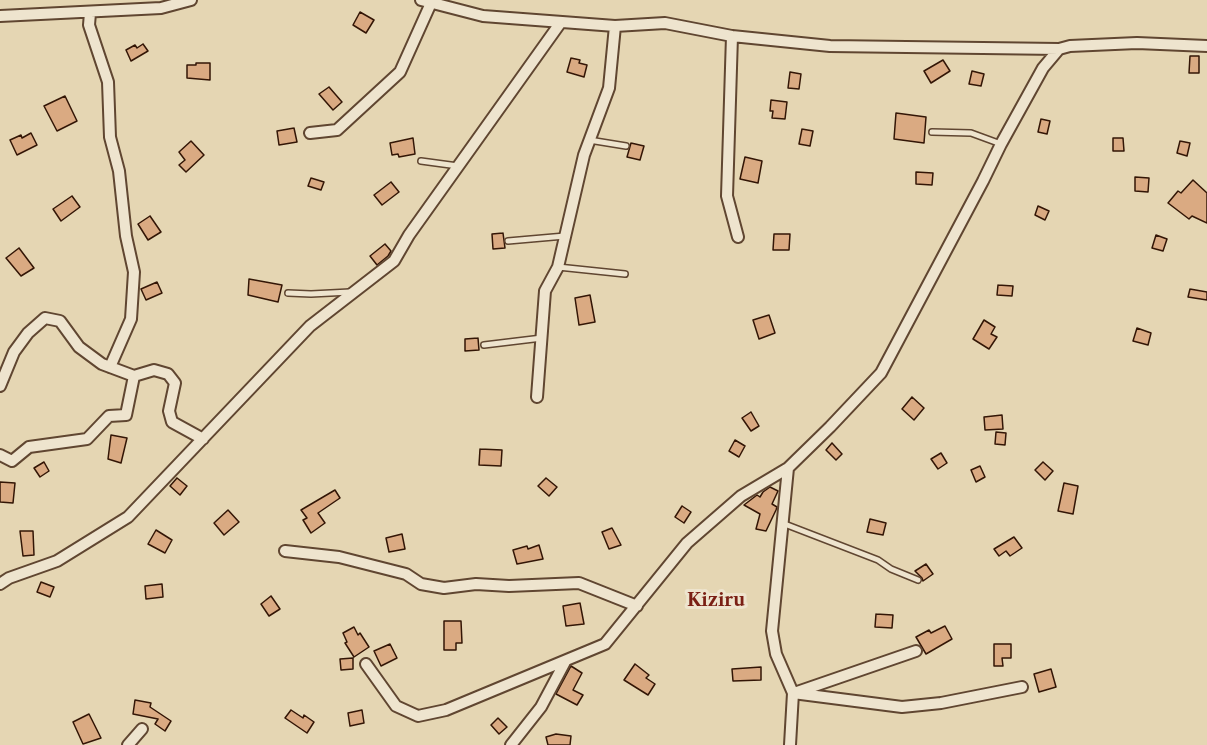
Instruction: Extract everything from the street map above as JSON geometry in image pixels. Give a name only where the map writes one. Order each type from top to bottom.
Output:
[{"type":"street","points":[[0,16],[161,8],[191,0]]},
{"type":"street","points":[[310,133],[337,130],[400,72],[426,1],[483,16],[615,26],[665,23],[732,36],[830,46],[1059,49],[1070,46],[1137,43],[1207,46]]},
{"type":"street","points":[[90,13],[89,26],[108,82],[110,137],[119,171],[126,236],[134,272],[130,319],[110,367]]},
{"type":"street","points":[[0,584],[9,578],[57,561],[128,517],[310,326],[394,261],[409,235],[561,22]]},
{"type":"street","points":[[537,397],[545,291],[558,267],[584,155],[609,88],[615,26]]},
{"type":"street","points":[[732,36],[727,196],[738,237]]},
{"type":"street","points":[[366,664],[396,706],[418,716],[446,710],[605,644],[687,543],[741,496],[788,468],[881,373],[983,181],[1000,144],[1043,68],[1059,49]]},
{"type":"street","points":[[0,386],[14,352],[28,333],[45,318],[60,321],[79,347],[102,364],[134,376],[154,370],[168,374],[175,383],[169,411],[172,422],[203,439]]},
{"type":"street","points":[[0,455],[12,461],[29,447],[87,439],[109,416],[126,415],[134,376]]},
{"type":"street","points":[[788,468],[772,631],[776,654],[793,693],[790,745]]},
{"type":"street","points":[[285,551],[339,557],[406,574],[421,584],[444,588],[476,584],[509,586],[579,583],[637,606]]},
{"type":"street","points":[[793,693],[916,651]]},
{"type":"street","points":[[511,745],[541,707],[565,662]]},
{"type":"street","points":[[793,693],[902,708],[1022,687]]},
{"type":"street","points":[[128,745],[142,729]]},
{"type":"lane","points":[[932,132],[971,134],[1000,144]]},
{"type":"lane","points":[[589,140],[626,146]]},
{"type":"lane","points":[[421,161],[458,166]]},
{"type":"lane","points":[[508,241],[565,236]]},
{"type":"lane","points":[[558,267],[624,274]]},
{"type":"lane","points":[[288,293],[355,292]]},
{"type":"lane","points":[[484,345],[542,339]]},
{"type":"lane","points":[[782,523],[879,560],[891,569],[918,580]]},
{"type":"building","points":[[360,12],[374,20],[366,33],[353,25]]},
{"type":"building","points":[[143,44],[148,51],[131,61],[126,50]]},
{"type":"building","points":[[1190,56],[1199,56],[1199,73],[1189,73]]},
{"type":"building","points":[[571,58],[587,65],[584,77],[567,72]]},
{"type":"building","points":[[943,60],[950,71],[931,83],[924,71]]},
{"type":"building","points":[[196,63],[210,63],[210,80],[187,78],[187,65],[196,65]]},
{"type":"building","points":[[972,71],[984,74],[981,86],[969,84]]},
{"type":"building","points":[[790,72],[801,74],[799,89],[788,88]]},
{"type":"building","points":[[329,87],[342,102],[333,110],[319,94]]},
{"type":"building","points":[[65,96],[77,121],[57,131],[44,106]]},
{"type":"building","points":[[771,100],[787,102],[785,119],[772,118]]},
{"type":"building","points":[[896,113],[926,117],[924,143],[894,139]]},
{"type":"building","points":[[1041,119],[1050,121],[1047,134],[1038,132]]},
{"type":"building","points":[[294,128],[297,142],[279,145],[277,131]]},
{"type":"building","points":[[802,129],[813,131],[810,146],[799,144]]},
{"type":"building","points":[[31,133],[37,145],[17,155],[10,140],[21,135],[22,138]]},
{"type":"building","points":[[413,138],[415,154],[399,157],[398,154],[392,155],[390,143]]},
{"type":"building","points":[[1113,138],[1123,138],[1124,151],[1113,151]]},
{"type":"building","points":[[191,141],[204,155],[186,172],[179,165],[185,160],[179,152]]},
{"type":"building","points":[[1180,141],[1190,143],[1187,156],[1177,153]]},
{"type":"building","points":[[631,143],[644,146],[640,160],[627,157]]},
{"type":"building","points":[[745,157],[762,161],[758,183],[740,179]]},
{"type":"building","points":[[916,172],[933,173],[932,185],[916,184]]},
{"type":"building","points":[[1135,177],[1149,178],[1148,192],[1135,191]]},
{"type":"building","points":[[311,178],[324,182],[321,190],[308,186]]},
{"type":"building","points":[[1193,180],[1207,193],[1207,223],[1192,216],[1189,219],[1168,203],[1178,191],[1181,193]]},
{"type":"building","points":[[391,182],[399,192],[382,205],[374,195]]},
{"type":"building","points":[[72,196],[80,207],[61,221],[53,209]]},
{"type":"building","points":[[1038,206],[1049,211],[1045,220],[1035,215]]},
{"type":"building","points":[[150,216],[161,232],[148,240],[138,224]]},
{"type":"building","points":[[503,233],[505,248],[493,249],[492,234]]},
{"type":"building","points":[[774,234],[790,234],[789,250],[773,250]]},
{"type":"building","points":[[1156,235],[1167,239],[1163,251],[1152,248]]},
{"type":"building","points":[[385,244],[391,251],[377,265],[370,256]]},
{"type":"building","points":[[19,248],[34,268],[21,276],[6,258]]},
{"type":"building","points":[[249,279],[282,285],[278,302],[248,295]]},
{"type":"building","points":[[157,282],[162,293],[146,300],[141,289]]},
{"type":"building","points":[[998,285],[1013,286],[1012,296],[997,295]]},
{"type":"building","points":[[1190,289],[1207,292],[1207,300],[1188,297]]},
{"type":"building","points":[[590,295],[595,322],[579,325],[575,298]]},
{"type":"building","points":[[769,315],[775,333],[759,339],[753,320]]},
{"type":"building","points":[[984,320],[995,327],[991,334],[997,337],[989,349],[973,339]]},
{"type":"building","points":[[1137,328],[1151,333],[1148,345],[1133,341]]},
{"type":"building","points":[[478,338],[479,350],[465,351],[465,339]]},
{"type":"building","points":[[912,397],[924,408],[914,420],[902,409]]},
{"type":"building","points":[[751,412],[759,426],[751,431],[742,418]]},
{"type":"building","points":[[1002,415],[1003,429],[985,430],[984,417]]},
{"type":"building","points":[[996,432],[1006,433],[1005,445],[995,444]]},
{"type":"building","points":[[111,435],[127,438],[121,463],[108,459]]},
{"type":"building","points":[[735,440],[745,446],[739,457],[729,451]]},
{"type":"building","points":[[832,443],[842,454],[836,460],[826,450]]},
{"type":"building","points":[[480,449],[502,450],[501,466],[479,465]]},
{"type":"building","points":[[941,453],[947,463],[938,469],[931,459]]},
{"type":"building","points":[[44,462],[49,471],[40,477],[34,468]]},
{"type":"building","points":[[1043,462],[1053,471],[1045,480],[1035,470]]},
{"type":"building","points":[[980,466],[985,477],[976,482],[971,470]]},
{"type":"building","points":[[177,478],[187,486],[180,495],[170,486]]},
{"type":"building","points":[[546,478],[557,487],[549,496],[538,486]]},
{"type":"building","points":[[0,482],[15,483],[13,503],[0,502]]},
{"type":"building","points":[[1064,483],[1078,486],[1073,514],[1058,511]]},
{"type":"building","points":[[770,487],[778,491],[772,504],[777,507],[776,510],[766,531],[756,529],[760,514],[744,505],[757,495],[760,497]]},
{"type":"building","points":[[335,490],[340,498],[318,513],[325,523],[311,533],[303,520],[307,518],[301,510]]},
{"type":"building","points":[[682,506],[691,512],[684,523],[675,517]]},
{"type":"building","points":[[228,510],[239,522],[224,535],[214,523]]},
{"type":"building","points":[[870,519],[886,523],[883,535],[867,532]]},
{"type":"building","points":[[612,528],[621,545],[609,549],[602,532]]},
{"type":"building","points":[[156,530],[172,540],[165,553],[148,544]]},
{"type":"building","points":[[20,531],[33,531],[34,555],[23,556]]},
{"type":"building","points":[[402,534],[405,549],[389,552],[386,538]]},
{"type":"building","points":[[1014,537],[1022,548],[1010,556],[1006,551],[999,556],[994,549]]},
{"type":"building","points":[[539,545],[543,559],[517,564],[513,550],[527,546],[528,549]]},
{"type":"building","points":[[926,564],[933,574],[923,581],[915,571]]},
{"type":"building","points":[[41,582],[54,587],[50,597],[37,592]]},
{"type":"building","points":[[162,584],[163,597],[146,599],[145,586]]},
{"type":"building","points":[[271,596],[280,609],[269,616],[261,604]]},
{"type":"building","points":[[580,603],[584,624],[566,626],[563,606]]},
{"type":"building","points":[[876,614],[893,615],[892,628],[875,627]]},
{"type":"building","points":[[444,621],[461,621],[462,643],[456,643],[456,650],[444,650]]},
{"type":"building","points":[[945,626],[952,639],[926,654],[916,637],[929,630],[931,633]]},
{"type":"building","points":[[354,627],[369,647],[354,657],[345,643],[347,642],[343,633]]},
{"type":"building","points":[[390,644],[397,658],[381,666],[374,651]]},
{"type":"building","points":[[994,644],[1011,644],[1011,658],[1002,658],[1003,666],[994,666]]},
{"type":"building","points":[[353,658],[353,669],[341,670],[340,659]]},
{"type":"building","points":[[635,664],[649,675],[646,678],[655,684],[648,695],[624,680]]},
{"type":"building","points":[[571,666],[582,673],[573,690],[583,695],[577,705],[556,694]]},
{"type":"building","points":[[761,667],[761,680],[733,681],[732,669]]},
{"type":"building","points":[[1051,669],[1056,687],[1039,692],[1034,674]]},
{"type":"building","points":[[135,700],[151,703],[150,707],[171,721],[165,731],[155,724],[158,719],[133,714]]},
{"type":"building","points":[[291,710],[314,722],[307,733],[285,718]]},
{"type":"building","points":[[362,710],[364,723],[350,726],[348,713]]},
{"type":"building","points":[[89,714],[101,738],[83,744],[73,722]]},
{"type":"building","points":[[498,718],[507,727],[499,734],[491,725]]},
{"type":"building","points":[[556,734],[571,736],[570,745],[548,745],[546,737]]},
{"type":"district","name":"Kiziru","points":[[716,601]]}]
